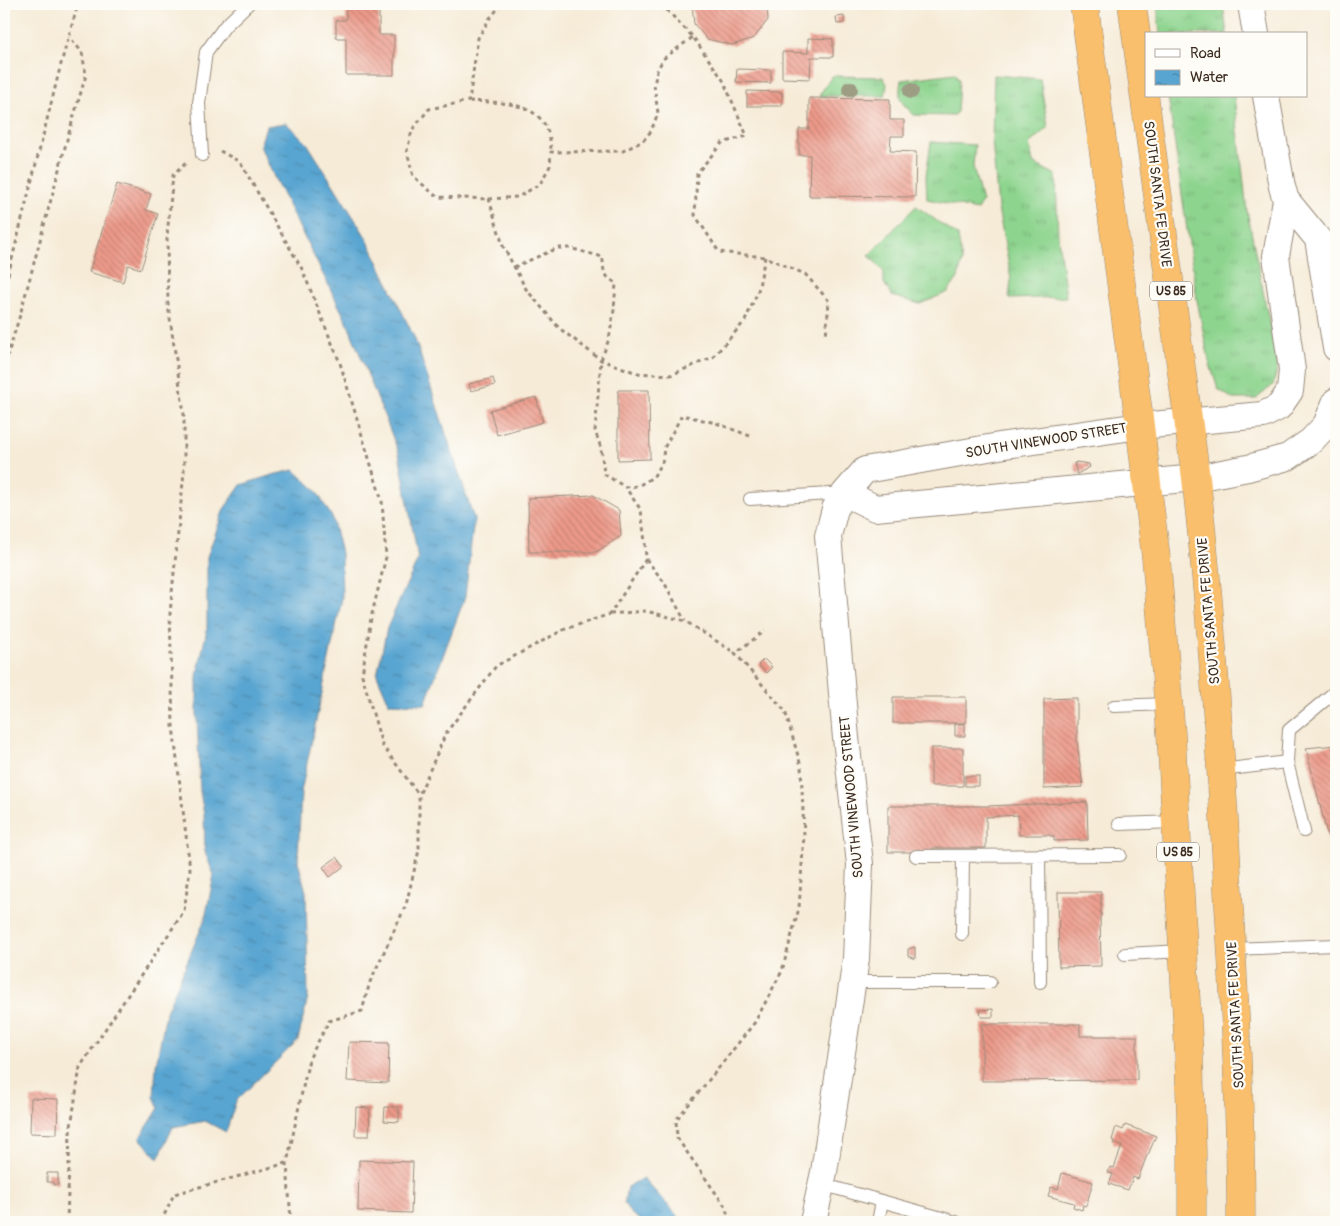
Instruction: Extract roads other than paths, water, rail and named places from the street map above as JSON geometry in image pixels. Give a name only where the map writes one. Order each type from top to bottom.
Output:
[{"type":"highway","name":"US 85","points":[[1084,4],[1156,558],[1168,704],[1183,951],[1192,1153],[1192,1222]]},
{"type":"highway","name":"SOUTH SANTA FE DRIVE","points":[[1132,4],[1196,478],[1204,553],[1221,770],[1232,949],[1239,1089],[1241,1222]]},
{"type":"street","points":[[1251,4],[1256,32]]},
{"type":"street","points":[[1266,98],[1286,200],[1318,239],[1336,348]]},
{"type":"street","name":"SOUTH VINEWOOD STREET","points":[[813,1222],[821,1184],[856,960],[860,864],[846,738],[828,536],[835,509],[845,493],[865,470],[1005,445],[1140,426],[1264,415],[1279,407],[1290,391],[1292,370],[1276,256],[1286,200]]},
{"type":"street","points":[[845,493],[875,508],[1196,478],[1248,468],[1288,457],[1311,441],[1326,425],[1336,401]]},
{"type":"lane","points":[[202,154],[199,104],[206,52],[225,26],[248,4]]},
{"type":"lane","points":[[750,499],[845,493]]},
{"type":"lane","points":[[1304,831],[1287,762],[1289,730],[1336,692]]},
{"type":"lane","points":[[1114,706],[1168,704]]},
{"type":"lane","points":[[1221,770],[1287,762]]},
{"type":"lane","points":[[1119,824],[1176,822]]},
{"type":"lane","points":[[916,856],[1120,854]]},
{"type":"lane","points":[[1039,855],[1040,982]]},
{"type":"lane","points":[[962,934],[963,856]]},
{"type":"lane","points":[[1232,949],[1336,945]]},
{"type":"lane","points":[[1125,954],[1183,951]]},
{"type":"lane","points":[[852,982],[990,982]]},
{"type":"lane","points":[[821,1184],[956,1222]]},
{"type":"lane","points":[[878,1222],[882,1202]]},
{"type":"water","points":[[286,123],[307,143],[366,237],[415,339],[474,519],[465,597],[425,704],[389,703],[377,675],[387,628],[418,559],[399,453],[347,322],[260,146],[266,126]]},
{"type":"water","points":[[294,470],[315,489],[332,517],[341,553],[342,598],[301,792],[298,861],[306,892],[308,997],[298,1040],[236,1101],[226,1132],[205,1121],[173,1127],[158,1159],[140,1138],[159,1108],[154,1097],[156,1065],[166,1012],[205,919],[214,875],[205,852],[197,716],[197,676],[207,629],[207,557],[224,509],[241,485]]},
{"type":"water","points":[[643,1178],[683,1222],[643,1222],[630,1213],[624,1203],[627,1187]]}]
